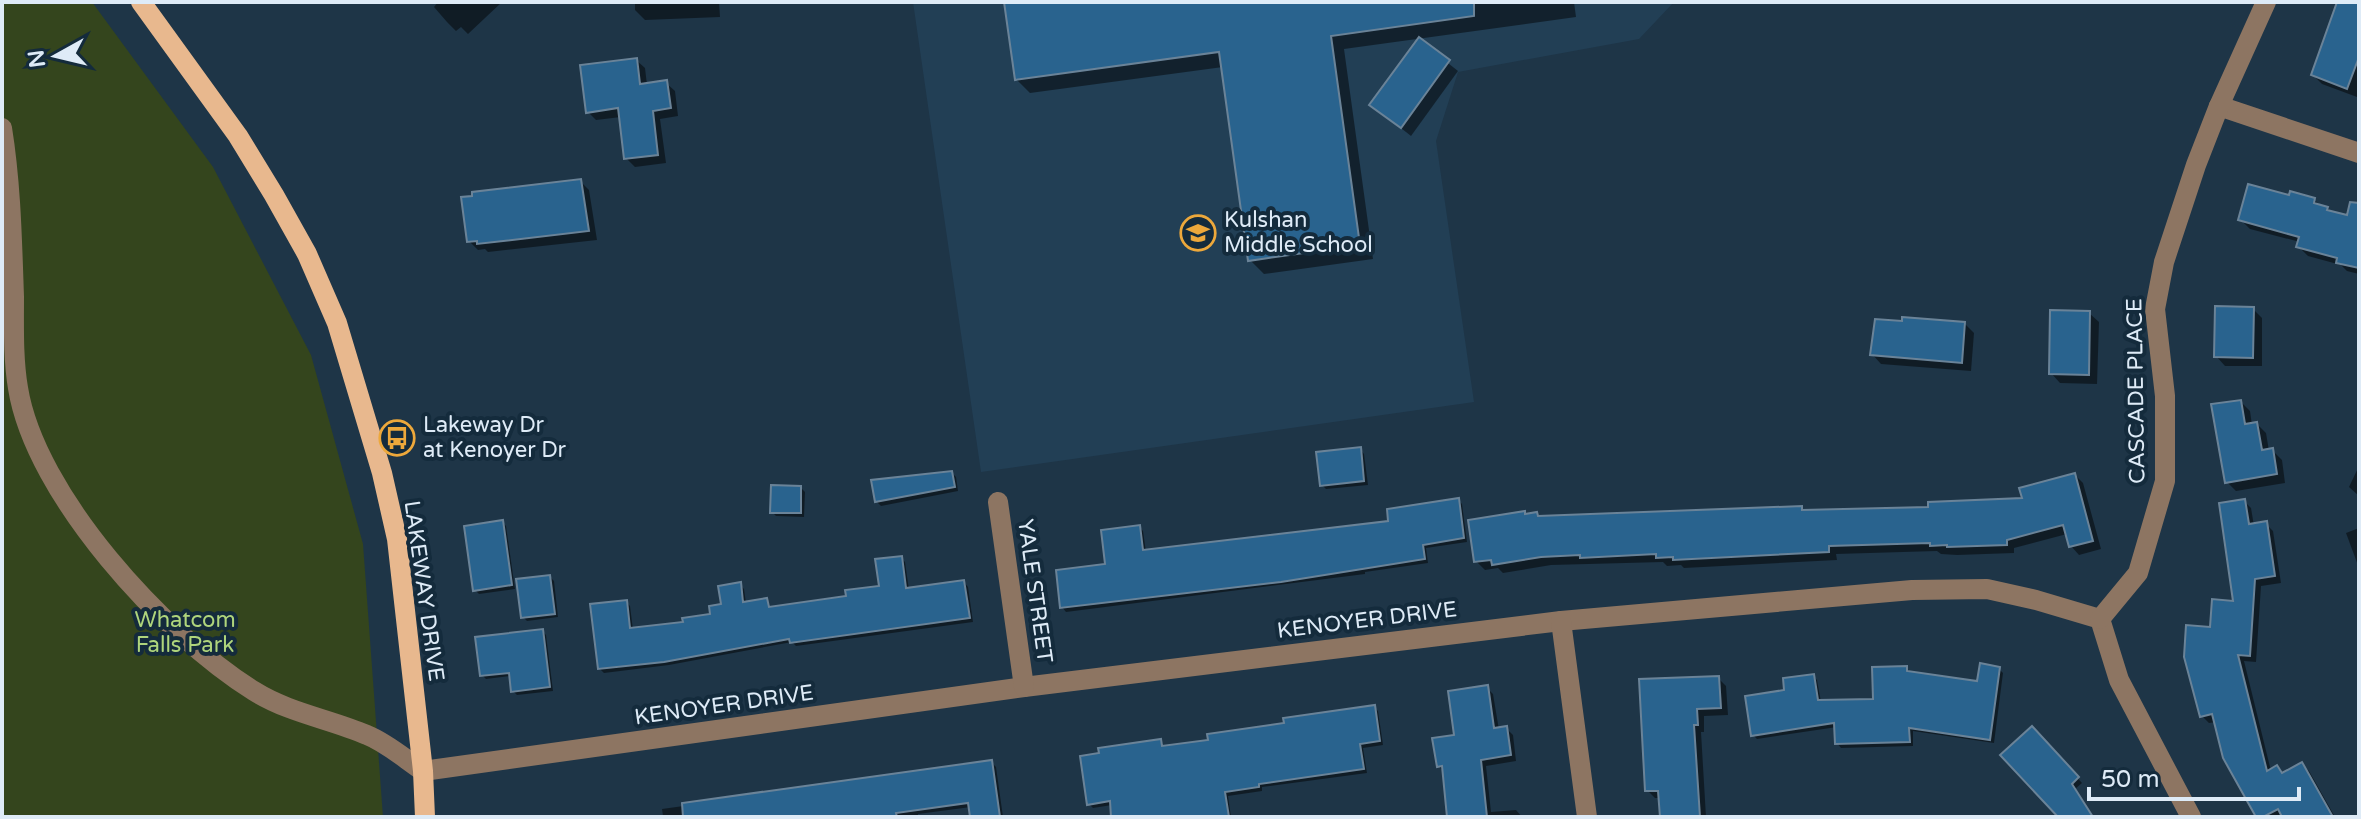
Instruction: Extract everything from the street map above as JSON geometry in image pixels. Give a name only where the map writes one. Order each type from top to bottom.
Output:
[{"type":"main road","name":"LAKEWAY DRIVE","points":[[141,2],[238,136],[307,254],[337,323],[382,473],[397,539],[423,771],[425,817]]},
{"type":"street","name":"CASCADE PLACE","points":[[2100,619],[2138,573],[2165,481],[2165,396],[2155,309],[2164,262],[2219,106],[2266,2]]},
{"type":"street","points":[[2219,106],[2359,153]]},
{"type":"street","points":[[2,128],[11,200],[17,384],[28,430],[44,466],[69,508],[162,617],[232,676],[295,711],[369,735],[423,771]]},
{"type":"street","name":"YALE STREET","points":[[998,502],[1024,687]]},
{"type":"street","name":"KENOYER DRIVE","points":[[423,771],[1024,687],[1561,621],[1912,590],[1987,589],[2100,619]]},
{"type":"street","points":[[2100,619],[2119,680],[2191,817]]},
{"type":"street","points":[[1561,621],[1587,817]]},
{"type":"shaded area","name":"Kulshan Middle School","points":[[913,2],[1674,2],[1639,39],[1458,72],[1436,141],[1474,402],[981,472]]},
{"type":"green space","name":"Whatcom Falls Park","points":[[2,2],[92,2],[213,167],[311,355],[363,544],[383,817],[2,817]]},
{"type":"building","points":[[1004,2],[1474,2],[1474,16],[1331,36],[1360,245],[1248,261],[1219,52],[1015,80]]},
{"type":"building","points":[[2337,2],[2359,2],[2359,57],[2347,89],[2311,75]]},
{"type":"building","points":[[1419,37],[1450,60],[1401,128],[1369,105]]},
{"type":"building","points":[[637,58],[640,84],[667,80],[671,108],[653,111],[658,155],[624,159],[618,108],[586,113],[580,65]]},
{"type":"building","points":[[581,179],[589,231],[477,244],[477,241],[467,242],[461,197],[472,196],[472,192]]},
{"type":"building","points":[[2248,184],[2315,198],[2314,203],[2328,207],[2327,210],[2347,215],[2350,202],[2359,203],[2359,268],[2336,263],[2337,258],[2296,247],[2299,237],[2238,220]]},
{"type":"building","points":[[2215,306],[2254,307],[2253,358],[2214,357]]},
{"type":"building","points":[[2050,310],[2090,311],[2089,375],[2049,374]]},
{"type":"building","points":[[1902,317],[1965,322],[1962,363],[1870,355],[1875,319],[1902,321]]},
{"type":"building","points":[[2241,400],[2245,424],[2257,422],[2262,450],[2273,448],[2277,474],[2225,483],[2211,404]]},
{"type":"building","points":[[1361,447],[1364,481],[1320,486],[1316,452]]},
{"type":"building","points":[[952,471],[955,487],[875,502],[871,480]]},
{"type":"building","points":[[2075,473],[2093,541],[2069,547],[2063,525],[2007,540],[2007,545],[1947,547],[1930,546],[1930,543],[1829,546],[1829,552],[1673,560],[1673,557],[1656,558],[1656,554],[1580,558],[1580,555],[1541,557],[1492,565],[1491,560],[1474,562],[1468,520],[1525,511],[1525,514],[1537,512],[1538,516],[1802,506],[1802,510],[1928,507],[1928,502],[2022,498],[2019,488]]},
{"type":"building","points":[[771,485],[801,486],[801,513],[770,513]]},
{"type":"building","points":[[1459,498],[1464,538],[1423,545],[1425,559],[1281,582],[1060,608],[1056,570],[1105,564],[1101,530],[1140,525],[1143,550],[1388,521],[1387,509]]},
{"type":"building","points":[[2245,499],[2249,524],[2267,521],[2275,576],[2255,579],[2250,656],[2238,655],[2267,771],[2277,765],[2282,773],[2302,762],[2333,817],[2282,817],[2278,809],[2256,817],[2223,758],[2212,714],[2200,717],[2184,657],[2186,625],[2210,627],[2212,599],[2233,601],[2219,503]]},
{"type":"building","points":[[503,520],[512,585],[473,591],[464,526]]},
{"type":"building","points":[[902,556],[906,588],[964,580],[970,618],[790,643],[789,639],[664,662],[598,669],[590,604],[627,600],[630,628],[683,622],[682,618],[710,614],[709,606],[721,604],[718,586],[741,582],[743,602],[767,598],[769,607],[846,596],[845,590],[879,586],[875,559]]},
{"type":"building","points":[[550,575],[555,614],[521,618],[516,579]]},
{"type":"building","points":[[543,629],[550,687],[511,692],[509,673],[480,676],[475,637]]},
{"type":"building","points":[[1980,663],[2000,667],[1990,740],[1909,728],[1910,742],[1835,744],[1834,723],[1751,736],[1745,696],[1784,690],[1783,678],[1814,674],[1818,700],[1873,699],[1872,667],[1907,666],[1907,671],[1977,681]]},
{"type":"building","points":[[1719,676],[1721,708],[1697,709],[1698,725],[1694,725],[1700,817],[1660,817],[1658,791],[1645,791],[1639,679]]},
{"type":"building","points":[[1488,685],[1494,728],[1507,726],[1511,755],[1481,760],[1487,817],[1447,817],[1442,766],[1437,767],[1432,738],[1454,735],[1448,691]]},
{"type":"building","points":[[1375,705],[1380,741],[1360,744],[1364,769],[1225,792],[1229,817],[1111,817],[1110,801],[1087,805],[1080,756],[1099,753],[1098,748],[1161,739],[1162,746],[1208,740],[1207,734],[1284,723],[1283,718]]},
{"type":"building","points":[[2032,726],[2079,777],[2072,784],[2093,817],[2058,817],[2000,755]]},
{"type":"building","points":[[992,760],[1000,817],[970,817],[968,803],[896,813],[897,817],[683,817],[682,803]]},
{"type":"place","name":"Kulshan Middle School","points":[[1198,233]]},
{"type":"place","name":"Lakeway Dr at Kenoyer Dr","points":[[397,438]]}]
